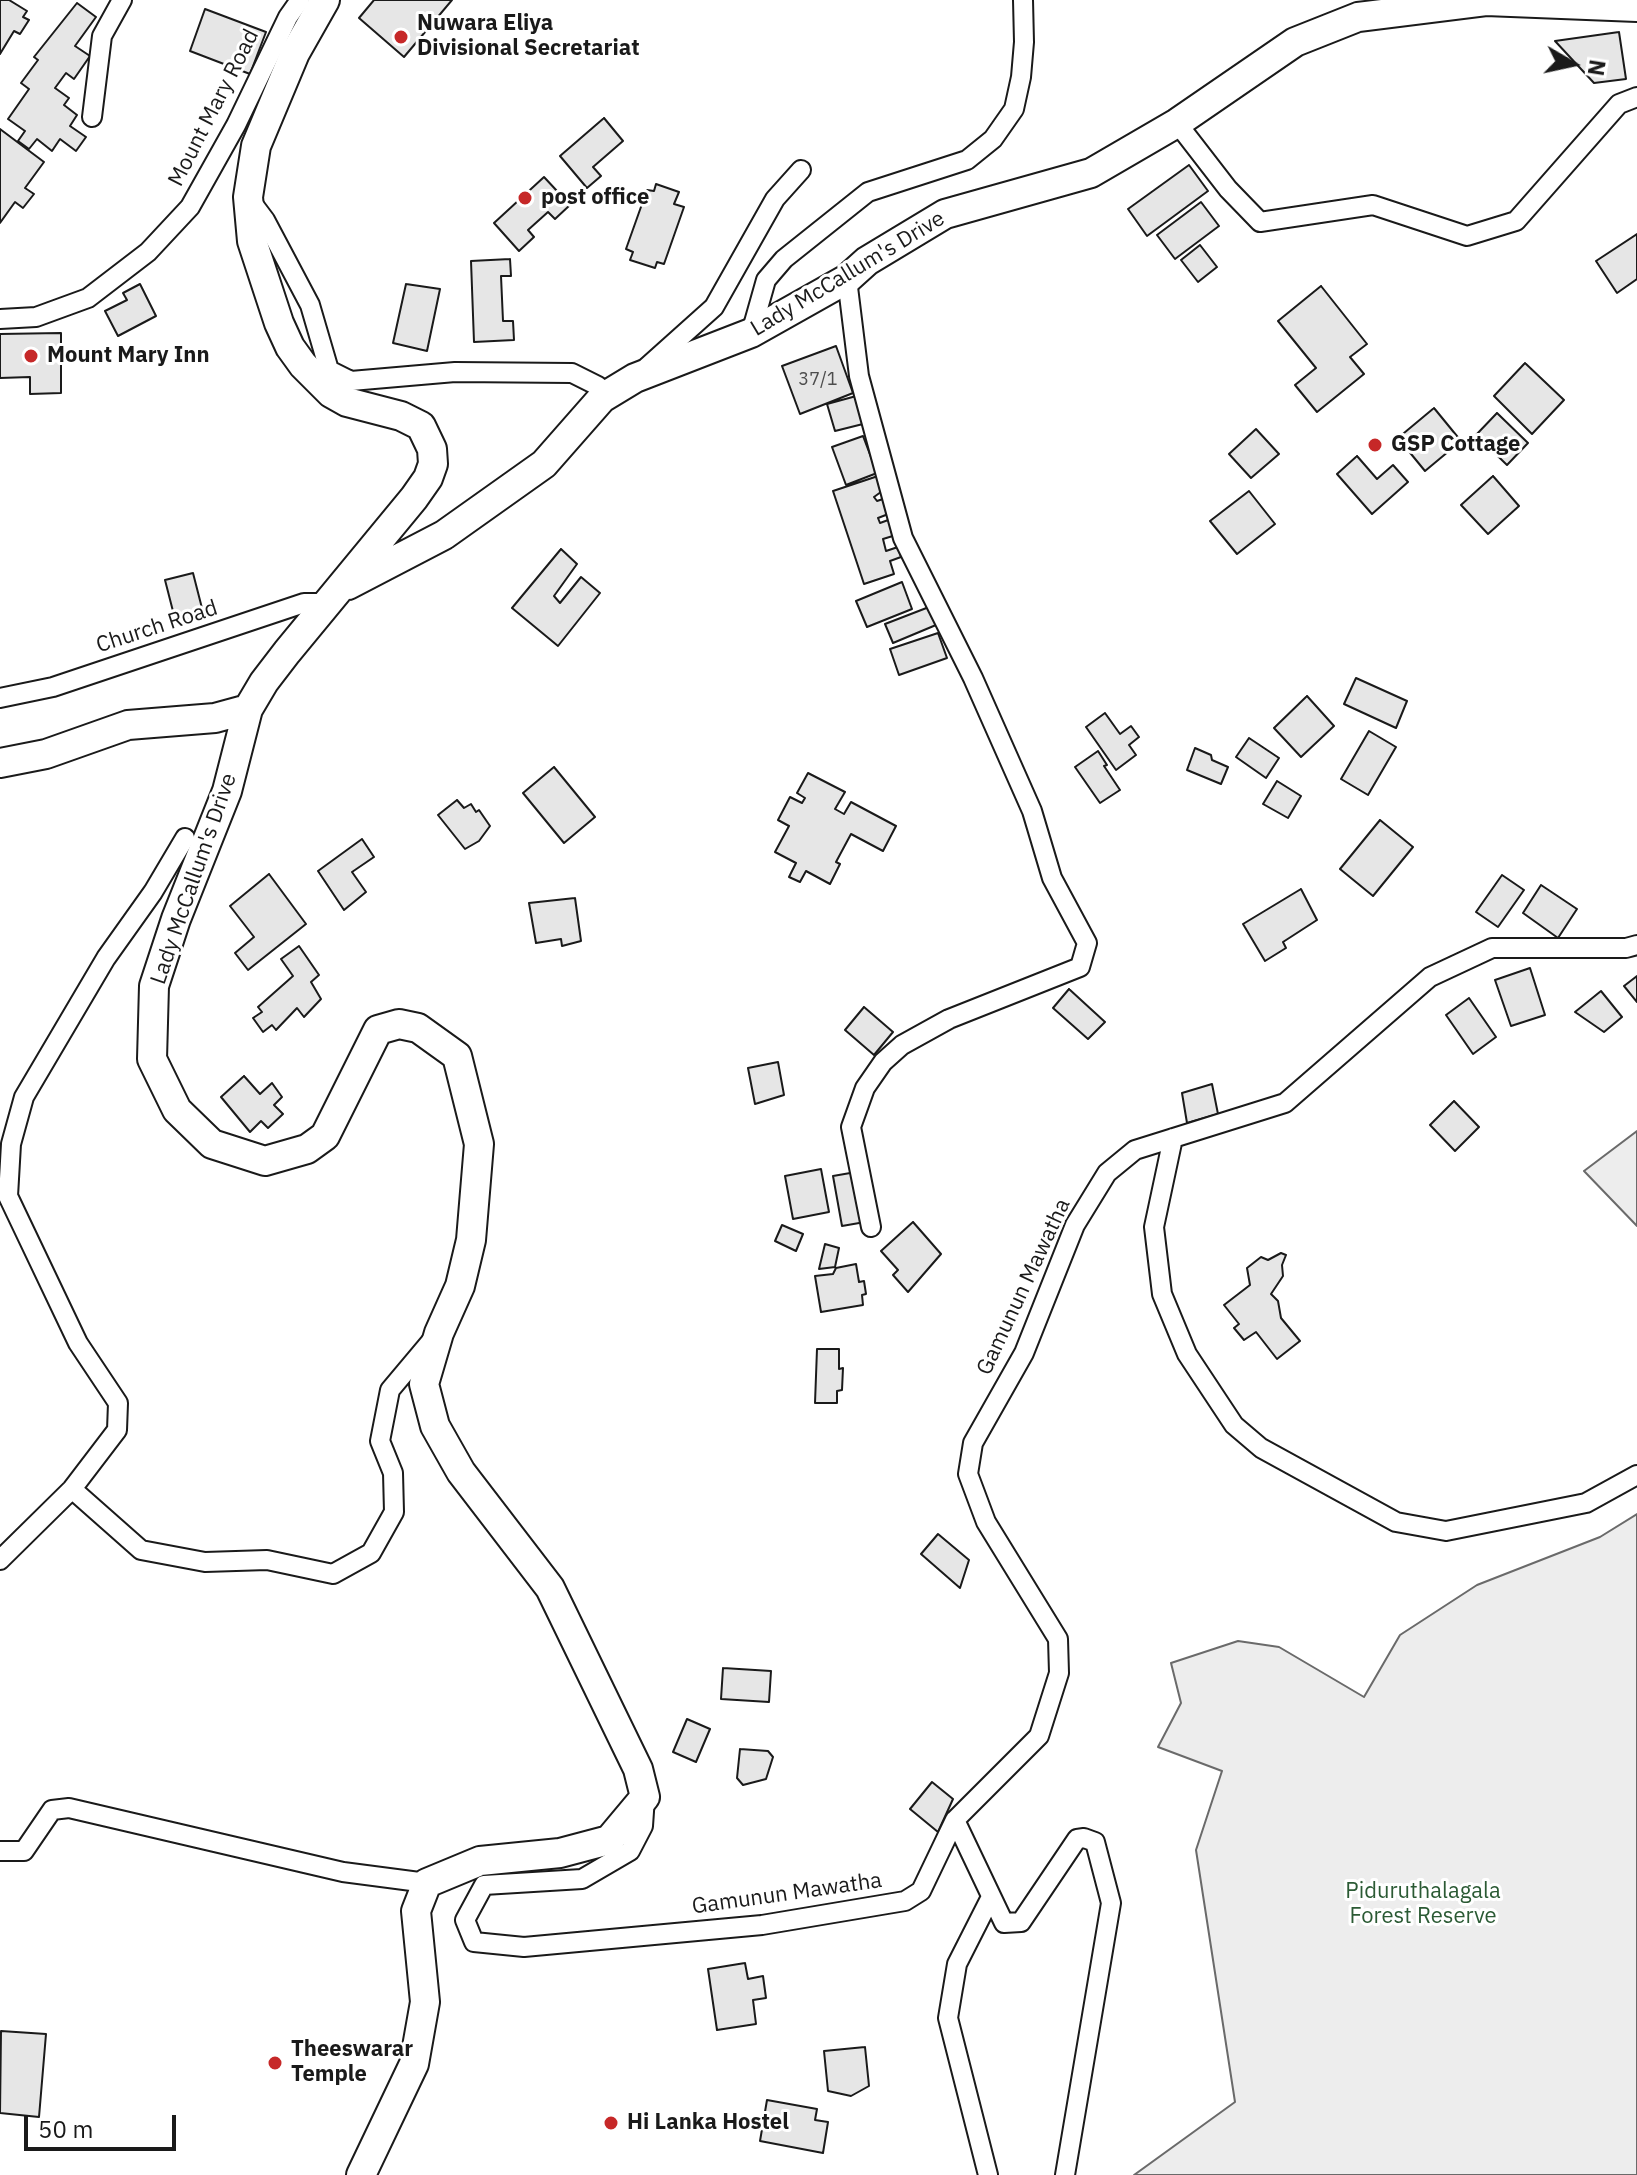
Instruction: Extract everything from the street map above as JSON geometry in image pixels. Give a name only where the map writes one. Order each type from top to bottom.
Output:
[{"type":"main road","points":[[325,0],[295,53],[256,146],[248,197],[250,232],[265,286],[290,347],[303,365],[331,393],[347,402],[421,426],[432,449],[433,464],[421,488],[333,597]]},
{"type":"main road","name":"Lady McCallum's Drive","points":[[645,1797],[638,1769],[550,1588],[461,1472],[435,1426],[424,1384],[439,1333],[460,1286],[471,1240],[479,1144],[457,1056],[418,1028],[399,1024],[378,1030],[325,1136],[307,1149],[265,1161],[212,1144],[177,1110],[152,1059],[154,986],[176,919],[227,791],[248,709],[264,682],[333,597],[444,535],[544,464],[602,398],[635,378],[751,333],[847,279],[867,261],[945,214],[1091,173],[1177,123],[1295,42],[1358,17],[1486,1],[1637,7]]},
{"type":"main road","points":[[0,763],[46,754],[128,725],[215,718],[248,709]]},
{"type":"main road","points":[[198,718],[220,731],[237,753]]},
{"type":"main road","points":[[361,2175],[414,2064],[425,2002],[416,1911],[427,1883],[480,1861],[560,1853],[609,1840],[645,1797]]},
{"type":"street","points":[[92,117],[102,36],[122,0]]},
{"type":"street","name":"Mount Mary Road","points":[[0,319],[36,317],[88,298],[148,252],[190,207],[236,125],[288,17],[300,0]]},
{"type":"street","points":[[751,333],[766,280],[784,259],[856,201],[868,192],[967,160],[993,139],[1014,109],[1019,87],[1024,42],[1023,0]]},
{"type":"street","points":[[1177,123],[1228,189],[1260,222],[1373,205],[1467,236],[1516,221],[1619,104],[1637,97]]},
{"type":"street","points":[[635,378],[714,307],[775,199],[801,170]]},
{"type":"street","points":[[248,197],[265,220],[310,305],[329,370],[351,381],[455,372],[572,373],[598,386],[602,398]]},
{"type":"street","points":[[847,279],[859,376],[903,538],[973,678],[1032,811],[1052,878],[1087,943],[1080,967],[949,1019],[902,1045],[883,1062],[865,1088],[851,1127],[871,1227]]},
{"type":"street","name":"Church Road","points":[[0,698],[53,687],[304,603],[333,597]]},
{"type":"street","points":[[0,1560],[72,1489],[117,1430],[118,1403],[78,1343],[8,1196],[11,1144],[24,1097],[106,958],[153,892],[185,838]]},
{"type":"street","name":"Gamunun Mawatha","points":[[645,1797],[643,1826],[630,1851],[582,1879],[484,1885],[465,1920],[474,1942],[524,1947],[762,1925],[905,1901],[921,1891],[955,1820],[1039,1736],[1059,1673],[1058,1639],[986,1522],[968,1474],[973,1443],[1024,1353],[1075,1225],[1107,1173],[1135,1150],[1285,1103],[1430,977],[1492,948],[1626,948],[1637,945]]},
{"type":"street","points":[[1173,1138],[1154,1227],[1162,1294],[1187,1354],[1234,1425],[1261,1448],[1396,1522],[1446,1531],[1586,1503],[1637,1475]]},
{"type":"street","points":[[72,1489],[141,1550],[205,1562],[267,1560],[333,1574],[371,1553],[394,1512],[393,1473],[380,1441],[390,1390],[439,1333]]},
{"type":"street","points":[[0,1851],[24,1851],[52,1810],[69,1808],[343,1872],[427,1883]]},
{"type":"street","points":[[955,1820],[1004,1923],[1021,1922],[1077,1839],[1095,1842],[1111,1903],[1065,2175]]},
{"type":"street","points":[[988,2175],[948,2018],[957,1964],[991,1897]]},
{"type":"shaded area","points":[[1637,1131],[1637,1226],[1584,1171]]},
{"type":"shaded area","name":"Piduruthalagala Forest Reserve","points":[[1637,1514],[1637,2175],[1134,2175],[1235,2102],[1196,1850],[1222,1771],[1158,1747],[1181,1703],[1171,1663],[1238,1641],[1279,1647],[1364,1697],[1400,1635],[1477,1585],[1600,1537]]},
{"type":"building","points":[[0,0],[9,0],[27,11],[23,17],[29,20],[20,34],[14,31],[0,54]]},
{"type":"building","name":"Nuwara Eliya Divisional Secretariat","points":[[374,0],[452,0],[404,57],[359,18]]},
{"type":"building","points":[[77,3],[96,17],[75,46],[90,56],[74,79],[66,73],[55,88],[69,98],[64,105],[77,115],[70,126],[86,137],[76,151],[60,139],[52,151],[37,139],[29,149],[18,141],[25,131],[8,119],[29,89],[21,83],[38,60],[34,57]]},
{"type":"building","points":[[205,9],[266,32],[250,74],[190,51]]},
{"type":"building","points":[[1619,32],[1626,79],[1594,83],[1555,41]]},
{"type":"building","points":[[604,118],[623,141],[593,167],[601,176],[587,188],[560,156]]},
{"type":"building","points":[[0,129],[44,162],[25,188],[34,194],[23,208],[15,202],[0,223]]},
{"type":"building","points":[[1189,165],[1208,191],[1147,236],[1128,209]]},
{"type":"building","points":[[544,177],[570,205],[555,219],[548,212],[528,230],[534,237],[519,251],[494,223]]},
{"type":"building","points":[[656,184],[679,192],[674,204],[684,207],[664,264],[657,262],[655,268],[630,260],[633,252],[626,249],[647,190],[654,191]]},
{"type":"building","points":[[1201,202],[1219,226],[1175,259],[1157,235]]},
{"type":"building","points":[[1637,234],[1637,279],[1617,293],[1596,261]]},
{"type":"building","points":[[1200,245],[1217,267],[1198,282],[1181,260]]},
{"type":"building","points":[[510,259],[511,276],[501,276],[503,321],[513,321],[514,340],[474,342],[471,261]]},
{"type":"building","points":[[140,284],[156,316],[118,336],[105,311],[127,300],[123,293]]},
{"type":"building","points":[[406,284],[440,289],[427,351],[393,343]]},
{"type":"building","points":[[1321,286],[1367,344],[1350,357],[1364,374],[1317,412],[1295,385],[1316,368],[1278,321]]},
{"type":"building","name":"Mount Mary Inn","points":[[61,333],[61,393],[30,394],[30,377],[0,378],[0,334]]},
{"type":"building","points":[[836,346],[853,393],[800,414],[782,366]]},
{"type":"building","points":[[1525,363],[1564,400],[1532,434],[1494,396]]},
{"type":"building","points":[[860,395],[867,423],[835,431],[827,404]]},
{"type":"building","points":[[1434,408],[1461,441],[1425,471],[1398,438]]},
{"type":"building","points":[[1497,413],[1528,443],[1507,465],[1476,435]]},
{"type":"building","points":[[1256,429],[1279,454],[1251,478],[1229,454]]},
{"type":"building","points":[[863,436],[877,473],[846,485],[832,447]]},
{"type":"building","points":[[1357,456],[1377,479],[1393,465],[1408,482],[1372,514],[1337,474]]},
{"type":"building","points":[[881,475],[885,489],[874,497],[877,501],[886,498],[891,513],[878,518],[880,523],[891,519],[896,535],[883,539],[886,551],[898,547],[901,557],[890,561],[894,574],[864,584],[833,491]]},
{"type":"building","points":[[1493,476],[1519,506],[1488,534],[1461,505]]},
{"type":"building","points":[[1249,491],[1275,524],[1237,554],[1210,521]]},
{"type":"building","points":[[561,549],[577,564],[554,596],[560,603],[581,577],[600,593],[558,646],[512,608]]},
{"type":"building","points":[[193,573],[204,616],[176,623],[165,580]]},
{"type":"building","points":[[902,582],[912,609],[867,627],[856,601]]},
{"type":"building","points":[[929,607],[936,625],[893,643],[885,624]]},
{"type":"building","points":[[938,633],[947,658],[899,675],[890,649]]},
{"type":"building","points":[[1356,678],[1407,701],[1396,728],[1344,704]]},
{"type":"building","points":[[1307,696],[1334,726],[1301,757],[1274,728]]},
{"type":"building","points":[[1105,713],[1120,734],[1131,726],[1139,737],[1129,745],[1136,755],[1116,770],[1086,727]]},
{"type":"building","points":[[1369,731],[1396,747],[1368,795],[1341,779]]},
{"type":"building","points":[[1249,738],[1279,758],[1266,778],[1236,757]]},
{"type":"building","points":[[1195,748],[1228,767],[1221,784],[1187,770]]},
{"type":"building","points":[[1098,751],[1120,790],[1100,803],[1075,767]]},
{"type":"building","points":[[554,767],[595,817],[564,843],[523,793]]},
{"type":"building","points":[[808,773],[845,792],[835,809],[844,814],[851,802],[896,826],[883,851],[851,834],[836,862],[840,864],[830,884],[806,871],[800,882],[789,877],[796,863],[775,852],[789,826],[778,820],[790,797],[802,803],[805,798],[797,793]]},
{"type":"building","points":[[1277,781],[1301,796],[1288,818],[1263,804]]},
{"type":"building","points":[[457,800],[464,808],[471,804],[476,812],[479,810],[490,826],[479,841],[465,849],[438,815]]},
{"type":"building","points":[[1380,820],[1413,847],[1373,896],[1340,869]]},
{"type":"building","points":[[362,839],[374,857],[352,872],[366,892],[344,910],[318,871]]},
{"type":"building","points":[[269,874],[306,924],[248,970],[235,953],[254,937],[230,906]]},
{"type":"building","points":[[1502,875],[1524,890],[1498,927],[1476,912]]},
{"type":"building","points":[[1541,885],[1577,909],[1558,938],[1523,913]]},
{"type":"building","points":[[1301,889],[1317,920],[1283,942],[1286,948],[1265,961],[1243,924]]},
{"type":"building","points":[[575,898],[581,941],[562,946],[561,939],[536,943],[529,903]]},
{"type":"building","points":[[299,946],[319,975],[311,982],[321,999],[304,1017],[297,1008],[276,1030],[272,1025],[263,1032],[253,1018],[262,1012],[258,1007],[293,976],[281,959]]},
{"type":"building","points":[[1530,968],[1545,1015],[1511,1026],[1495,980]]},
{"type":"building","points":[[1637,976],[1637,1002],[1624,986]]},
{"type":"building","points":[[1069,989],[1105,1022],[1088,1039],[1053,1008]]},
{"type":"building","points":[[1601,991],[1622,1017],[1604,1032],[1575,1012]]},
{"type":"building","points":[[1469,998],[1496,1037],[1473,1054],[1446,1015]]},
{"type":"building","points":[[864,1007],[893,1032],[874,1055],[845,1030]]},
{"type":"building","points":[[778,1062],[784,1095],[755,1104],[748,1068]]},
{"type":"building","points":[[244,1076],[260,1094],[272,1083],[282,1097],[274,1105],[283,1114],[268,1128],[261,1121],[250,1132],[221,1097]]},
{"type":"building","points":[[1212,1084],[1218,1114],[1187,1123],[1182,1093]]},
{"type":"building","points":[[1454,1101],[1479,1127],[1455,1151],[1430,1125]]},
{"type":"building","points":[[821,1169],[829,1212],[793,1219],[785,1176]]},
{"type":"building","points":[[856,1172],[865,1222],[842,1226],[833,1176]]},
{"type":"building","points":[[913,1222],[941,1254],[908,1292],[893,1275],[898,1270],[881,1251]]},
{"type":"building","points":[[782,1225],[803,1234],[796,1251],[775,1241]]},
{"type":"building","points":[[825,1244],[839,1248],[835,1267],[819,1269]]},
{"type":"building","points":[[1281,1253],[1286,1255],[1282,1265],[1283,1276],[1271,1294],[1278,1301],[1281,1318],[1300,1341],[1277,1359],[1256,1332],[1244,1340],[1234,1328],[1239,1324],[1224,1305],[1250,1285],[1247,1268],[1261,1257],[1268,1260]]},
{"type":"building","points":[[856,1264],[859,1282],[864,1281],[866,1294],[862,1295],[863,1305],[821,1312],[815,1276],[833,1274],[836,1268]]},
{"type":"building","points":[[817,1349],[839,1349],[839,1369],[843,1368],[842,1390],[837,1391],[837,1403],[815,1403]]},
{"type":"building","points":[[938,1534],[969,1560],[960,1588],[921,1554]]},
{"type":"building","points":[[723,1668],[771,1671],[769,1702],[721,1699]]},
{"type":"building","points":[[687,1719],[710,1729],[696,1762],[673,1752]]},
{"type":"building","points":[[740,1749],[768,1751],[773,1757],[766,1779],[743,1785],[737,1778]]},
{"type":"building","points":[[932,1782],[953,1799],[938,1832],[910,1809]]},
{"type":"building","points":[[745,1963],[748,1979],[763,1976],[766,1998],[753,2000],[756,2024],[717,2030],[708,1969]]},
{"type":"building","points":[[1,2031],[46,2034],[39,2117],[0,2113]]},
{"type":"building","points":[[865,2047],[869,2086],[851,2096],[828,2091],[824,2051]]},
{"type":"building","points":[[767,2100],[817,2109],[815,2120],[828,2122],[823,2153],[760,2141]]},
{"type":"place","name":"Nuwara Eliya Divisional Secretariat","points":[[401,37]]},
{"type":"place","name":"post office","points":[[525,198]]},
{"type":"place","name":"Mount Mary Inn","points":[[31,356]]},
{"type":"place","name":"GSP Cottage","points":[[1375,445]]},
{"type":"place","name":"Theeswarar Temple","points":[[275,2063]]},
{"type":"place","name":"Hi Lanka Hostel","points":[[611,2123]]}]
